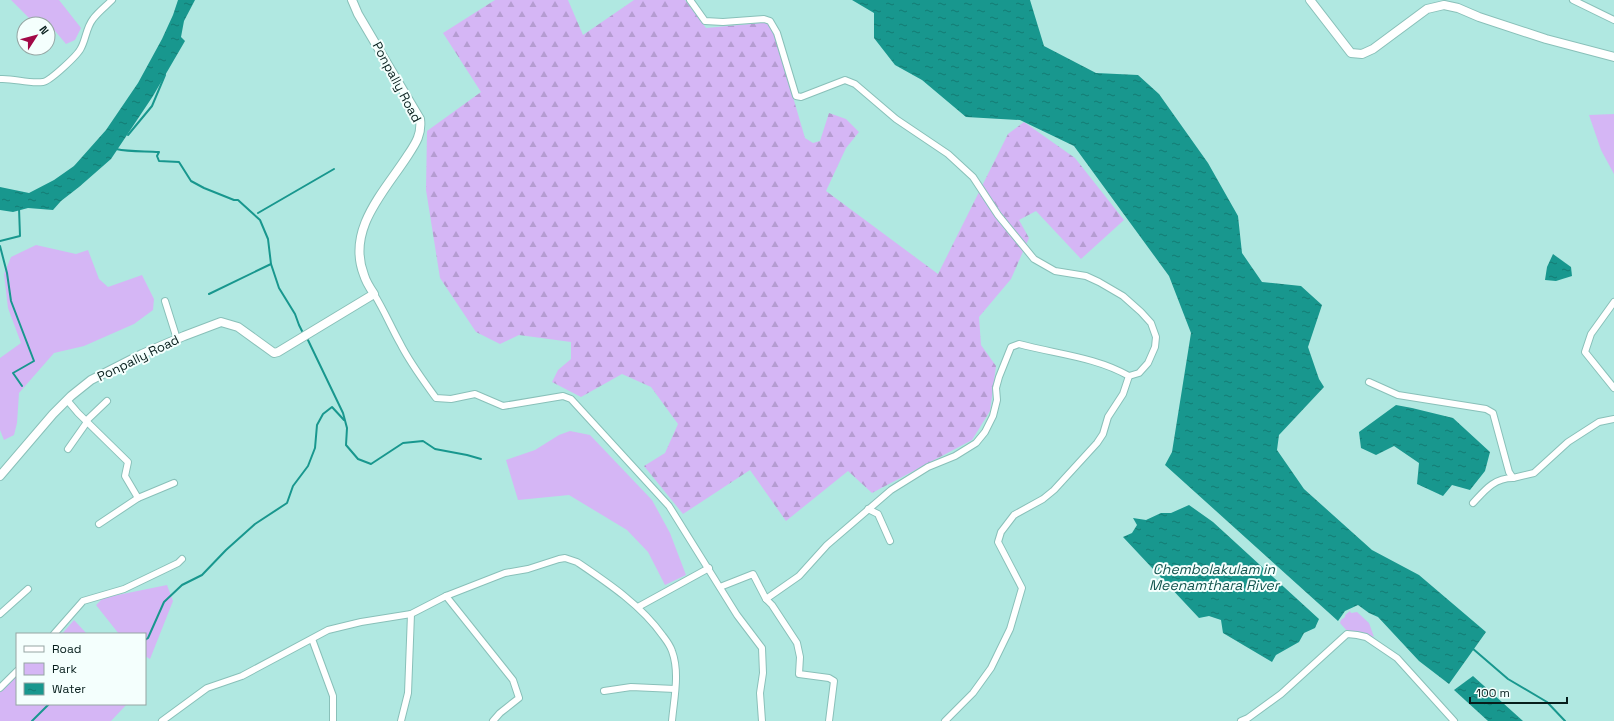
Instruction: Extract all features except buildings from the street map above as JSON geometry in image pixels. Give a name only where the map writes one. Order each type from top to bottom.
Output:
[{"type":"main road","name":"Ponpally Road","points":[[0,476],[53,414],[67,400],[91,380],[142,354],[221,322],[238,327],[274,353],[278,352],[374,294],[363,275],[358,250],[360,236],[370,212],[414,147],[421,130],[420,119],[358,14],[352,0]]},
{"type":"main road","points":[[1310,0],[1351,53],[1362,54],[1373,49],[1427,9],[1444,5],[1458,8],[1479,17],[1546,39],[1614,58]]},
{"type":"street","points":[[1,78],[31,82],[45,82],[70,62],[81,49],[86,31],[92,19],[112,0]]},
{"type":"street","points":[[690,0],[705,21],[723,22],[764,19],[770,20],[777,33],[796,96],[801,97],[845,80],[855,84],[896,119],[948,154],[973,177],[998,215],[1034,259],[1055,271],[1086,276],[1123,296],[1151,323],[1156,336],[1155,347],[1148,363],[1139,372],[1129,376],[1123,394],[1108,417],[1103,434],[1097,443],[1069,473],[1061,484],[1043,499],[1014,515],[1001,532],[998,542],[1022,588],[1010,629],[991,668],[973,692],[945,721]]},
{"type":"street","points":[[1573,0],[1614,20]]},
{"type":"street","points":[[374,294],[406,354],[436,398],[451,399],[475,394],[502,406],[563,396],[571,399],[669,506],[709,568],[737,616],[762,648],[763,673],[760,693],[762,721]]},
{"type":"street","points":[[165,301],[178,339]]},
{"type":"street","points":[[1614,302],[1591,334],[1585,352],[1614,388]]},
{"type":"street","points":[[766,598],[799,576],[827,545],[845,531],[879,498],[901,482],[976,443],[985,432],[993,416],[997,400],[996,388],[1011,347],[1019,344],[1083,357],[1121,371],[1129,376]]},
{"type":"street","points":[[1369,382],[1398,395],[1486,409],[1493,413],[1512,478]]},
{"type":"street","points":[[67,400],[128,462],[125,476],[138,498]]},
{"type":"street","points":[[68,449],[87,422],[107,401]]},
{"type":"street","points":[[1473,503],[1490,485],[1498,480],[1534,473],[1568,442],[1599,422],[1614,419]]},
{"type":"street","points":[[99,524],[138,498],[174,483]]},
{"type":"street","points":[[868,509],[878,514],[890,541]]},
{"type":"street","points":[[162,721],[207,688],[242,676],[328,630],[411,614],[446,596],[505,572],[528,569],[552,560],[565,558],[578,562],[638,607],[652,620],[670,646],[673,652],[677,678],[672,721]]},
{"type":"street","points":[[55,633],[84,601],[137,583],[178,563],[182,559]]},
{"type":"street","points":[[638,607],[709,568]]},
{"type":"street","points":[[720,587],[753,574],[766,598],[797,643],[800,658],[799,674],[829,678],[834,682],[829,721]]},
{"type":"street","points":[[0,614],[28,589]]},
{"type":"street","points":[[446,596],[513,680],[519,698],[500,713],[493,721]]},
{"type":"street","points":[[401,721],[408,694],[411,614]]},
{"type":"street","points":[[1241,721],[1248,718],[1281,694],[1347,634],[1366,637],[1397,658],[1454,721]]},
{"type":"street","points":[[312,639],[333,696],[333,721]]},
{"type":"street","points":[[0,688],[16,672]]},
{"type":"street","points":[[604,691],[631,687],[675,689]]},
{"type":"green space","points":[[11,0],[59,0],[81,28],[75,40],[66,44],[56,32],[56,16],[27,16]]},
{"type":"green space","points":[[495,0],[568,0],[583,35],[634,0],[685,0],[706,28],[771,22],[805,138],[813,143],[820,141],[829,113],[846,119],[859,132],[846,148],[826,191],[938,274],[1008,134],[1024,122],[1075,158],[1124,220],[1081,259],[1036,211],[1019,220],[1029,238],[1011,279],[979,317],[981,345],[996,366],[990,411],[972,440],[872,493],[848,471],[786,521],[750,470],[683,514],[644,466],[665,453],[678,424],[651,387],[622,374],[581,397],[552,382],[558,370],[571,359],[571,342],[519,335],[500,344],[476,332],[440,278],[426,190],[427,131],[481,92],[443,33]]},
{"type":"green space","points":[[1614,114],[1614,174],[1601,150],[1589,115]]},
{"type":"green space","points":[[36,245],[76,254],[88,250],[99,279],[108,287],[142,275],[154,299],[153,310],[134,324],[84,346],[54,353],[19,393],[17,423],[14,435],[4,440],[0,430],[0,358],[21,343],[8,308],[4,274],[11,257]]},
{"type":"green space","points":[[570,431],[590,435],[652,500],[670,533],[686,575],[665,585],[648,552],[627,530],[569,495],[518,500],[506,460],[535,450],[559,435]]},
{"type":"green space","points":[[167,585],[173,601],[150,659],[146,657],[146,633],[118,633],[96,605],[103,598]]},
{"type":"green space","points":[[1350,611],[1351,613],[1357,612],[1369,623],[1374,637],[1360,632],[1349,633],[1340,623],[1345,615]]},
{"type":"green space","points":[[74,620],[86,633],[63,633]]},
{"type":"green space","points":[[16,677],[16,705],[126,705],[111,721],[0,721],[0,692]]},
{"type":"water","points":[[178,0],[195,0],[184,21],[181,37],[185,41],[153,96],[111,159],[61,201],[53,210],[28,208],[13,212],[0,210],[0,187],[29,193],[54,180],[74,166],[106,130],[138,83],[162,39]]},
{"type":"water","points":[[852,0],[1030,0],[1044,46],[1096,73],[1138,75],[1159,94],[1208,163],[1238,216],[1242,253],[1262,282],[1301,286],[1322,305],[1308,347],[1319,379],[1324,387],[1279,435],[1277,450],[1304,489],[1372,550],[1419,575],[1486,632],[1449,684],[1419,661],[1378,617],[1369,613],[1358,605],[1345,611],[1338,621],[1165,465],[1172,452],[1191,333],[1169,276],[1074,146],[1020,120],[966,117],[922,80],[895,65],[874,38],[874,13]]},
{"type":"water","points":[[1553,254],[1571,267],[1572,276],[1556,281],[1545,280],[1547,267]]},
{"type":"water","points":[[1396,405],[1453,418],[1490,452],[1485,471],[1470,490],[1452,485],[1443,496],[1417,484],[1419,463],[1394,446],[1376,455],[1361,448],[1359,432]]},
{"type":"water","name":"Chembolakulam in Meenamthara River","points":[[1189,505],[1213,522],[1319,619],[1315,628],[1304,633],[1299,642],[1276,655],[1272,662],[1223,633],[1221,620],[1209,616],[1199,618],[1123,537],[1132,533],[1137,525],[1133,518],[1146,520],[1161,513],[1171,513]]},
{"type":"water","points":[[1473,676],[1523,721],[1488,721],[1454,690]]},
{"type":"waterway","points":[[128,135],[152,106],[165,75]]},
{"type":"waterway","points":[[116,149],[159,152],[157,156],[159,161],[179,162],[191,181],[204,188],[234,200],[238,200],[260,220],[268,239],[271,264],[279,288],[295,314],[304,335]]},
{"type":"waterway","points":[[258,213],[334,169]]},
{"type":"waterway","points":[[0,241],[20,236],[19,208]]},
{"type":"waterway","points":[[0,246],[7,273],[11,301],[34,361],[13,373],[22,386]]},
{"type":"waterway","points":[[209,294],[271,264]]},
{"type":"waterway","points":[[307,338],[343,413],[347,428],[346,445],[358,459],[371,464],[403,443],[423,441],[435,449],[481,459]]},
{"type":"waterway","points":[[146,639],[148,638],[164,602],[182,585],[202,575],[226,550],[255,524],[287,503],[293,486],[308,466],[315,448],[317,425],[323,414],[332,407],[344,420]]},
{"type":"waterway","points":[[1472,648],[1508,679],[1547,702],[1565,721]]},
{"type":"waterway","points":[[32,721],[48,705]]}]
